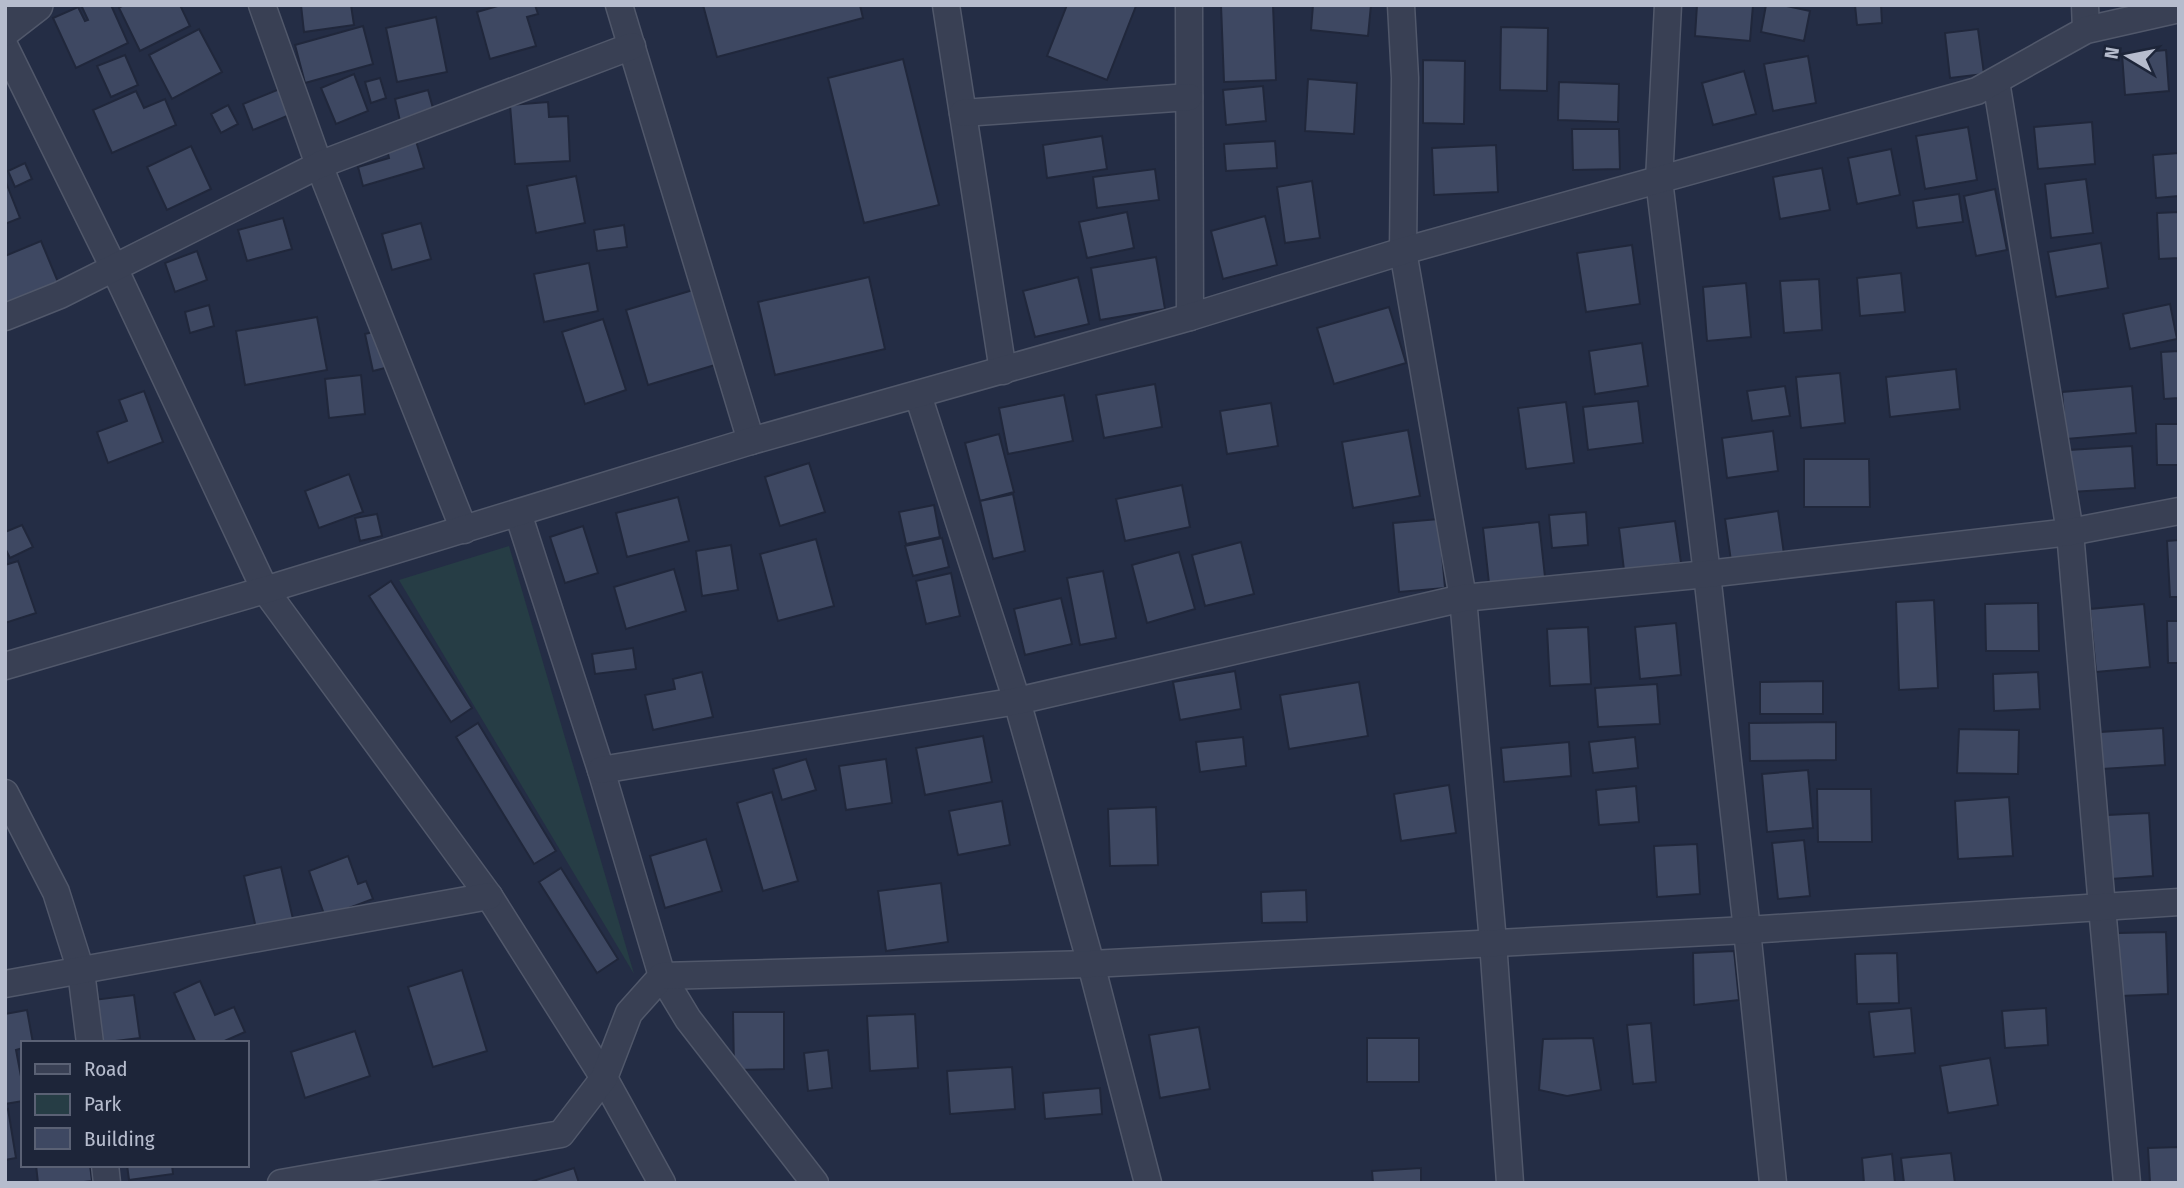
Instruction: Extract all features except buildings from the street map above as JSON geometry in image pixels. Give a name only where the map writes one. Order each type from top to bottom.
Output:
[{"type":"street","points":[[5,29],[36,5]]},
{"type":"street","points":[[262,5],[319,165],[464,530]]},
{"type":"street","points":[[619,5],[751,441]]},
{"type":"street","points":[[946,5],[1003,371]]},
{"type":"street","points":[[1189,5],[1190,317]]},
{"type":"street","points":[[1401,5],[1405,78],[1403,251],[1463,598],[1493,942],[1510,1183]]},
{"type":"street","points":[[1668,5],[1659,180],[1707,574],[1773,1183]]},
{"type":"street","points":[[5,667],[751,441],[1190,317],[1403,251],[1977,91],[1996,81],[2086,18],[2179,9]]},
{"type":"street","points":[[5,317],[60,295],[319,165],[632,46]]},
{"type":"street","points":[[5,47],[114,268],[265,590],[489,895],[604,1079],[662,1183]]},
{"type":"street","points":[[1996,81],[2070,532],[2127,1183]]},
{"type":"street","points":[[963,113],[1189,97]]},
{"type":"street","points":[[918,395],[1017,701],[1091,964],[1148,1183]]},
{"type":"street","points":[[601,770],[1017,701],[1463,598],[1707,574],[2070,532],[2179,511]]},
{"type":"street","points":[[518,513],[601,770],[662,975],[688,1019],[815,1183]]},
{"type":"street","points":[[5,793],[56,892],[81,971],[90,1041]]},
{"type":"street","points":[[5,984],[489,895]]},
{"type":"street","points":[[281,1183],[561,1134],[604,1079],[629,1013],[662,975],[1091,964],[1747,930],[2179,902]]},
{"type":"green space","points":[[509,546],[634,974],[399,580]]}]
